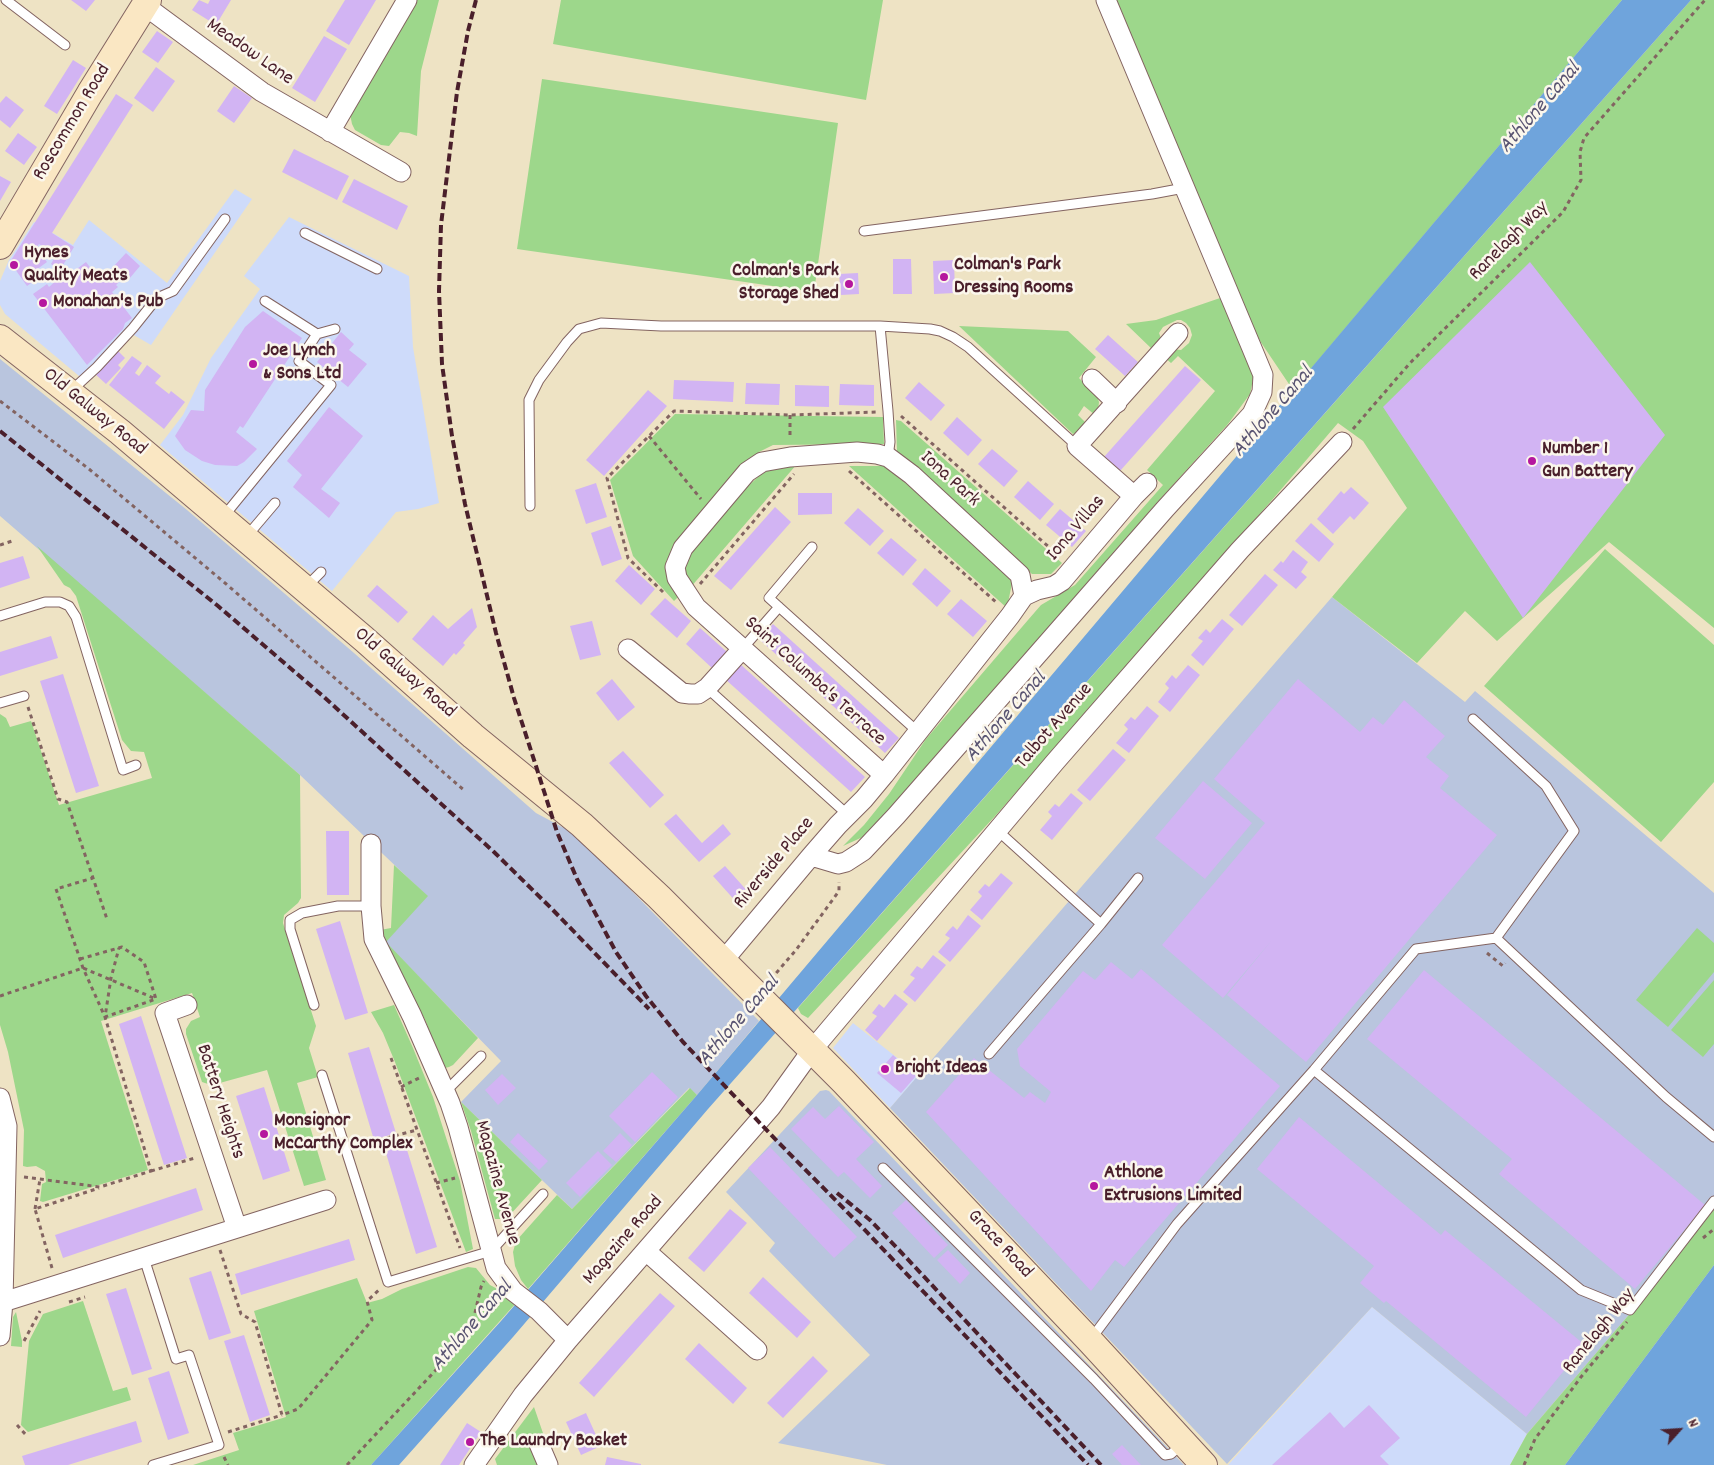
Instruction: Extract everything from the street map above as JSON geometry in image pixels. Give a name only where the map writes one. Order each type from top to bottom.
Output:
[{"type":"main road","name":"Roscommon Road","points":[[0,246],[146,3]]},
{"type":"main road","name":"Old Galway Road","points":[[0,338],[120,432],[246,538],[313,580],[473,736],[582,825],[659,897],[723,961],[762,991],[790,1028]]},
{"type":"main road","name":"Grace Road","points":[[790,1028],[1090,1341],[1204,1465]]},
{"type":"street","points":[[330,132],[408,0]]},
{"type":"street","points":[[811,856],[838,864],[846,862],[862,851],[896,816],[1165,509],[1252,414],[1262,392],[1262,375],[1106,0]]},
{"type":"street","name":"Meadow Lane","points":[[146,3],[262,92],[401,172]]},
{"type":"street","points":[[1077,446],[1178,333]]},
{"type":"street","points":[[1092,379],[1117,403]]},
{"type":"street","name":"Talbot Avenue","points":[[812,1050],[1055,762],[1240,550],[1342,442]]},
{"type":"street","name":"Iona Villas","points":[[1024,596],[1037,590],[1054,586],[1062,581],[1141,490],[1077,446]]},
{"type":"street","name":"Iona Park","points":[[685,591],[675,572],[675,566],[683,548],[757,464],[771,460],[794,463],[857,452],[888,457],[912,475],[1020,575],[1024,596]]},
{"type":"street","name":"Saint Columba's Terrace","points":[[685,591],[696,606],[714,623],[884,775]]},
{"type":"street","points":[[884,775],[1024,596]]},
{"type":"street","points":[[628,649],[682,693],[698,694],[707,688],[743,648]]},
{"type":"street","name":"Riverside Place","points":[[723,961],[811,856],[884,775]]},
{"type":"street","name":"Magazine Avenue","points":[[371,844],[371,906],[374,939],[412,1016],[445,1092],[458,1127],[494,1259],[514,1291],[539,1311],[568,1340]]},
{"type":"street","name":"Battery Heights","points":[[187,1005],[165,1013],[237,1228]]},
{"type":"street","name":"Magazine Road","points":[[474,1465],[523,1395],[568,1340],[771,1107],[812,1050]]},
{"type":"street","points":[[0,1098],[7,1126],[3,1302],[0,1336]]},
{"type":"street","points":[[3,1302],[326,1200]]},
{"type":"street","points":[[646,1251],[757,1350]]},
{"type":"street","points":[[539,1444],[548,1465]]},
{"type":"lane","points":[[6,0],[65,45]]},
{"type":"lane","points":[[864,230],[1152,194],[1184,188]]},
{"type":"lane","points":[[70,392],[127,335],[157,298],[173,291],[225,219]]},
{"type":"lane","points":[[305,233],[377,269]]},
{"type":"lane","points":[[265,300],[317,334]]},
{"type":"lane","points":[[530,506],[529,400],[539,380],[579,329],[601,323],[662,326],[880,326],[935,330],[953,337],[968,347],[1077,446]]},
{"type":"lane","points":[[880,326],[890,442],[888,457]]},
{"type":"lane","points":[[222,518],[331,385],[299,361],[317,334],[335,329]]},
{"type":"lane","points":[[246,538],[275,503]]},
{"type":"lane","points":[[812,547],[769,598],[918,732]]},
{"type":"lane","points":[[0,616],[53,601],[69,606],[76,617],[123,770],[136,765]]},
{"type":"lane","points":[[743,648],[779,606]]},
{"type":"lane","points":[[707,688],[848,815]]},
{"type":"lane","points":[[0,702],[24,696]]},
{"type":"lane","points":[[1090,1341],[1177,1224],[1314,1070],[1416,948],[1496,938],[1574,831],[1546,786],[1473,719]]},
{"type":"lane","points":[[997,830],[1101,924]]},
{"type":"lane","points":[[989,1054],[1138,878]]},
{"type":"lane","points":[[314,1005],[290,929],[290,920],[302,913],[338,906],[371,906]]},
{"type":"lane","points":[[1496,938],[1666,1097],[1714,1137]]},
{"type":"lane","points":[[445,1092],[481,1056]]},
{"type":"lane","points":[[1314,1070],[1581,1290],[1630,1310],[1714,1201]]},
{"type":"lane","points":[[322,1075],[388,1282],[464,1259],[494,1259],[543,1194]]},
{"type":"lane","points":[[883,1168],[1087,1372],[1165,1455],[1171,1454],[1183,1442]]},
{"type":"lane","points":[[144,1258],[176,1359],[189,1355],[219,1445],[153,1465]]},
{"type":"path","name":"Ranelagh Way","points":[[1342,442],[1410,363],[1563,212],[1581,180],[1580,152],[1584,138],[1705,0]]},
{"type":"path","points":[[0,401],[89,469],[224,582],[465,790]]},
{"type":"path","points":[[790,415],[794,463],[685,591],[666,595],[628,558],[607,478],[674,411],[790,415],[888,411],[899,414],[1073,568]]},
{"type":"path","points":[[649,436],[712,513]]},
{"type":"path","points":[[845,468],[1010,616]]},
{"type":"path","points":[[0,545],[12,541]]},
{"type":"path","points":[[24,696],[58,799],[67,802],[107,920]]},
{"type":"path","points":[[762,991],[796,950],[839,891],[838,864]]},
{"type":"path","points":[[93,878],[56,889],[83,968],[105,1017],[151,1171]]},
{"type":"path","points":[[80,958],[122,946],[144,962],[156,999]]},
{"type":"path","points":[[105,1017],[111,978],[119,948]]},
{"type":"path","points":[[1484,950],[1503,966],[1513,954]]},
{"type":"path","points":[[0,996],[83,968],[111,978],[156,999]]},
{"type":"path","points":[[105,1017],[156,999]]},
{"type":"path","points":[[391,1058],[464,1259]]},
{"type":"path","points":[[401,1087],[422,1077]]},
{"type":"path","points":[[346,1149],[417,1130]]},
{"type":"path","points":[[35,1209],[212,1153]]},
{"type":"path","points":[[20,1176],[100,1187]]},
{"type":"path","points":[[40,1179],[35,1209],[57,1285]]},
{"type":"path","points":[[436,1183],[447,1180]]},
{"type":"path","points":[[1701,1241],[1714,1229]]},
{"type":"path","points":[[216,1235],[240,1314],[255,1322],[282,1415]]},
{"type":"path","points":[[347,1465],[449,1356],[466,1333],[474,1317],[481,1286],[494,1259]]},
{"type":"path","points":[[216,1436],[298,1409],[372,1320],[367,1301],[388,1282]]},
{"type":"path","points":[[24,1341],[40,1311]]},
{"type":"path","name":"Ranelagh Way","points":[[1524,1465],[1535,1439],[1581,1377],[1631,1318]]},
{"type":"path","points":[[17,1425],[27,1436]]},
{"type":"shaded area","points":[[235,189],[252,199],[151,345],[132,334],[85,381],[5,314],[0,305],[0,281],[9,260],[34,222],[73,245],[89,220],[167,283]]},
{"type":"shaded area","points":[[289,217],[409,276],[413,347],[439,503],[418,509],[396,512],[332,591],[160,445],[183,415],[211,358],[260,289],[244,276]]},
{"type":"shaded area","points":[[0,359],[187,510],[354,653],[536,813],[577,835],[759,1021],[697,1095],[689,1088],[572,1209],[461,1102],[501,1061],[385,942],[427,896],[300,775],[0,516]]},
{"type":"shaded area","points":[[1332,597],[1465,702],[1475,691],[1714,893],[1714,1209],[1656,1283],[1527,1434],[1372,1307],[1227,1464],[890,1108]]},
{"type":"shaded area","points":[[853,1023],[919,1075],[890,1108],[833,1048]]},
{"type":"shaded area","points":[[826,1090],[1184,1465],[887,1465],[778,1443],[870,1355],[769,1251],[775,1243],[726,1192],[820,1091]]},
{"type":"shaded area","points":[[1372,1307],[1527,1434],[1510,1465],[1228,1465]]},
{"type":"green space","points":[[416,0],[439,0],[421,71],[417,136],[400,132],[389,146],[381,145],[355,130],[350,114]]},
{"type":"green space","points":[[561,0],[883,0],[866,100],[553,44]]},
{"type":"green space","points":[[1101,0],[1622,0],[1293,390],[1260,341],[1242,303],[1254,375],[1250,394],[1228,424],[1154,506],[876,825],[865,836],[843,846],[864,825],[889,794],[926,739],[1041,605],[1075,585],[1163,485],[1147,470],[1215,391],[1178,356],[1171,363],[1164,357],[1172,349],[1181,350],[1189,343],[1192,335],[1186,323],[1177,320],[1163,327],[1159,333],[1162,341],[1153,350],[1126,324],[1156,320],[1223,297]]},
{"type":"green space","points":[[1691,0],[1714,0],[1714,628],[1609,542],[1497,641],[1465,611],[1417,663],[1332,597],[1407,508],[1363,441],[1338,423],[997,814],[808,1018],[801,1014],[798,1008]]},
{"type":"green space","points":[[542,79],[838,123],[814,292],[517,249]]},
{"type":"green space","points":[[959,326],[1068,331],[1096,357],[1079,378],[1097,396],[1099,402],[1098,411],[1095,415],[1084,406],[1078,415],[1086,423],[1078,432],[1073,434]]},
{"type":"green space","points":[[675,414],[883,417],[884,444],[773,445],[759,452],[739,469],[675,543],[666,562],[668,575],[679,596],[674,601],[633,556],[610,480]]},
{"type":"green space","points":[[896,420],[901,421],[1062,563],[1051,574],[1032,574],[897,452]]},
{"type":"green space","points":[[797,464],[690,588],[683,572],[686,554],[760,475],[770,469]]},
{"type":"green space","points":[[849,466],[884,466],[927,500],[1004,570],[1012,583],[1007,608]]},
{"type":"green space","points":[[37,546],[300,775],[301,898],[284,915],[283,923],[316,1026],[309,1048],[318,1077],[297,1083],[326,1180],[304,1186],[267,1070],[211,1085],[202,1082],[186,1034],[186,1029],[191,1021],[200,1017],[192,993],[101,1021],[148,1170],[43,1202],[40,1201],[42,1184],[46,1182],[45,1171],[36,1166],[23,1166],[24,1130],[8,1052],[0,1025],[0,714],[6,718],[10,727],[31,721],[59,805],[152,778],[144,752],[131,751],[122,740],[76,596],[70,588],[64,585]]},
{"type":"green space","points":[[1605,549],[1714,645],[1714,782],[1661,842],[1484,686]]},
{"type":"green space","points":[[394,865],[428,896],[386,942],[478,1038],[449,1067],[445,1068],[440,1061],[426,1022],[389,952],[380,930],[391,928]]},
{"type":"green space","points":[[1697,928],[1714,943],[1714,972],[1668,1027],[1636,1000]]},
{"type":"green space","points":[[1714,980],[1714,1044],[1703,1057],[1671,1030]]},
{"type":"green space","points":[[394,1005],[433,1097],[460,1181],[473,1249],[466,1252],[395,1062],[383,1033],[371,1012]]},
{"type":"green space","points":[[690,1088],[697,1095],[528,1289],[521,1280],[515,1266],[513,1252],[516,1241],[557,1195],[572,1209]]},
{"type":"green space","points":[[461,1102],[542,1180],[508,1217],[503,1219],[495,1219],[471,1131]]},
{"type":"green space","points":[[1714,1209],[1714,1265],[1565,1465],[1510,1465],[1527,1434],[1656,1283]]},
{"type":"green space","points":[[468,1267],[476,1268],[490,1285],[507,1294],[516,1303],[371,1465],[193,1465],[239,1450],[233,1433],[286,1417],[254,1311],[357,1278],[367,1303]]},
{"type":"green space","points":[[83,1301],[113,1391],[127,1387],[131,1400],[28,1432],[21,1425],[29,1341],[43,1314]]},
{"type":"green space","points":[[16,1312],[22,1347],[11,1346],[13,1317]]},
{"type":"green space","points":[[534,1407],[544,1436],[542,1465],[497,1465],[495,1459]]},
{"type":"water","name":"Athlone Canal","points":[[1622,0],[1691,0],[708,1109],[513,1337],[399,1465],[371,1465],[501,1321],[697,1095]]},
{"type":"water","points":[[1714,1265],[1714,1465],[1565,1465]]},
{"type":"building","points":[[71,0],[95,0],[86,11]]},
{"type":"building","points":[[199,0],[208,4],[210,0],[231,0],[216,25],[192,10]]},
{"type":"building","points":[[345,0],[376,0],[349,45],[326,31]]},
{"type":"building","points":[[157,31],[173,42],[158,63],[142,52]]},
{"type":"building","points":[[324,36],[347,49],[315,102],[292,88]]},
{"type":"building","points":[[73,60],[86,68],[57,114],[44,106]]},
{"type":"building","points":[[156,67],[175,81],[153,112],[134,98]]},
{"type":"building","points":[[234,86],[252,98],[234,123],[217,111]]},
{"type":"building","points":[[116,94],[133,105],[52,233],[74,247],[60,270],[51,264],[56,255],[39,244],[33,253],[31,252],[27,257],[30,261],[40,253],[47,262],[36,270],[41,276],[27,286],[10,262]]},
{"type":"building","points":[[6,96],[24,110],[10,128],[0,120],[0,103]]},
{"type":"building","points":[[18,133],[37,147],[24,165],[5,151]]},
{"type":"building","points":[[294,149],[349,176],[337,200],[282,172]]},
{"type":"building","points":[[0,176],[11,182],[0,201]]},
{"type":"building","points":[[354,179],[408,206],[397,230],[342,202]]},
{"type":"building","points":[[126,253],[140,266],[129,279],[125,276],[116,285],[118,287],[112,292],[132,318],[125,323],[123,329],[87,365],[33,294],[47,284],[49,287],[58,279],[60,282],[86,262],[100,281]]},
{"type":"building","name":"Colman's Park Dressing Rooms","points":[[893,259],[911,259],[912,294],[893,294]]},
{"type":"building","name":"Colman's Park Dressing Rooms","points":[[954,260],[955,293],[934,294],[933,261]]},
{"type":"building","name":"Number 1 Gun Battery","points":[[1530,262],[1665,435],[1523,618],[1383,407]]},
{"type":"building","name":"Colman's Park Storage Shed","points":[[858,273],[859,294],[841,295],[839,274]]},
{"type":"building","name":"Joe Lynch & Sons Ltd","points":[[263,311],[302,338],[243,428],[240,426],[236,432],[257,449],[237,466],[215,465],[202,461],[185,450],[175,436],[191,410],[204,411],[205,390],[245,327]]},
{"type":"building","points":[[341,332],[354,344],[349,350],[367,364],[348,387],[317,362]]},
{"type":"building","points":[[1108,335],[1138,362],[1125,376],[1095,349]]},
{"type":"building","points":[[117,350],[125,358],[118,365],[121,368],[106,384],[94,373]]},
{"type":"building","points":[[132,356],[142,363],[135,373],[139,376],[147,365],[161,376],[155,383],[169,394],[171,391],[185,402],[164,429],[109,385]]},
{"type":"building","points":[[1185,366],[1201,380],[1120,471],[1104,457]]},
{"type":"building","points":[[674,380],[734,382],[733,402],[673,399]]},
{"type":"building","points":[[919,382],[945,405],[931,421],[905,398]]},
{"type":"building","points":[[746,383],[780,384],[779,405],[745,404]]},
{"type":"building","points":[[840,384],[874,385],[874,406],[839,405]]},
{"type":"building","points":[[795,385],[829,386],[829,407],[795,406]]},
{"type":"building","points":[[648,390],[667,406],[604,476],[586,460]]},
{"type":"building","points":[[329,407],[363,436],[321,489],[340,503],[329,518],[293,487],[302,475],[287,461]]},
{"type":"building","points":[[957,417],[982,440],[968,456],[943,433]]},
{"type":"building","points":[[992,449],[1018,471],[1004,487],[978,464]]},
{"type":"building","points":[[1028,481],[1054,504],[1040,520],[1014,497]]},
{"type":"building","points":[[596,483],[607,517],[586,524],[575,490]]},
{"type":"building","points":[[1351,487],[1369,503],[1354,520],[1350,516],[1333,534],[1317,519],[1341,491],[1344,494]]},
{"type":"building","points":[[798,493],[832,493],[832,514],[798,515]]},
{"type":"building","points":[[775,507],[791,522],[731,590],[714,576]]},
{"type":"building","points":[[858,508],[884,531],[870,546],[844,523]]},
{"type":"building","points":[[1060,509],[1086,531],[1072,547],[1046,525]]},
{"type":"building","points":[[1311,523],[1334,544],[1319,562],[1295,541]]},
{"type":"building","points":[[611,526],[622,559],[602,566],[591,533]]},
{"type":"building","points":[[891,538],[917,560],[903,576],[877,553]]},
{"type":"building","points":[[1293,550],[1308,562],[1301,572],[1307,577],[1296,589],[1273,570],[1281,561],[1283,563]]},
{"type":"building","points":[[23,556],[30,578],[0,588],[0,563]]},
{"type":"building","points":[[629,565],[655,589],[641,605],[615,581]]},
{"type":"building","points":[[925,568],[951,591],[937,607],[912,584]]},
{"type":"building","points":[[1265,574],[1278,585],[1242,626],[1229,615]]},
{"type":"building","points":[[377,585],[408,612],[398,623],[367,596]]},
{"type":"building","points":[[665,598],[691,621],[677,638],[650,614]]},
{"type":"building","points":[[961,599],[987,621],[973,637],[947,614]]},
{"type":"building","points":[[472,608],[477,627],[463,643],[465,645],[456,655],[454,653],[443,666],[412,639],[433,615],[448,629]]},
{"type":"building","points":[[1222,619],[1234,629],[1203,666],[1191,655],[1203,641],[1198,638],[1206,629],[1210,633]]},
{"type":"building","points":[[592,621],[601,655],[580,660],[570,626]]},
{"type":"building","points":[[773,624],[899,738],[885,753],[759,639]]},
{"type":"building","points":[[700,628],[727,652],[712,668],[686,644]]},
{"type":"building","points":[[51,636],[58,658],[0,676],[0,652]]},
{"type":"building","points":[[739,663],[865,777],[851,792],[725,679]]},
{"type":"building","points":[[1188,665],[1200,675],[1170,712],[1158,702],[1169,688],[1165,684],[1172,675],[1176,679]]},
{"type":"building","points":[[63,674],[99,786],[76,793],[40,681]]},
{"type":"building","points":[[612,679],[635,707],[618,721],[596,693]]},
{"type":"building","points":[[1298,679],[1360,732],[1373,717],[1383,725],[1404,700],[1445,736],[1426,757],[1449,776],[1440,788],[1497,835],[1306,1062],[1227,995],[1272,940],[1223,998],[1162,945],[1265,823],[1214,779]]},
{"type":"building","points":[[1147,706],[1159,716],[1129,753],[1116,743],[1128,729],[1124,725],[1131,717],[1135,720]]},
{"type":"building","points":[[1113,749],[1126,760],[1090,801],[1077,790]]},
{"type":"building","points":[[623,751],[664,795],[650,808],[609,763]]},
{"type":"building","points":[[1203,781],[1252,823],[1205,879],[1155,838]]},
{"type":"building","points":[[1071,793],[1083,803],[1052,840],[1040,830],[1052,816],[1048,812],[1055,804],[1059,807]]},
{"type":"building","points":[[676,814],[702,843],[723,824],[731,834],[699,862],[664,824]]},
{"type":"building","points":[[326,831],[349,831],[349,895],[327,895]]},
{"type":"building","points":[[725,866],[750,894],[738,904],[713,876]]},
{"type":"building","points":[[1001,873],[1013,883],[982,920],[970,910],[982,896],[978,892],[985,884],[989,887]]},
{"type":"building","points":[[968,915],[981,926],[950,962],[938,952],[950,938],[945,935],[949,930],[953,926],[957,930]]},
{"type":"building","points":[[340,921],[368,1013],[345,1020],[316,929]]},
{"type":"building","points":[[933,955],[946,965],[915,1002],[903,992],[915,978],[910,975],[917,966],[922,969]]},
{"type":"building","name":"Athlone Extrusions Limited","points":[[1111,962],[1132,979],[1141,969],[1280,1086],[1124,1267],[1115,1260],[1091,1291],[926,1112],[974,1058],[1024,1098],[1030,1092],[1045,1103],[1051,1092],[1020,1066],[1017,1049],[1083,971],[1095,980]]},
{"type":"building","points":[[1424,970],[1705,1205],[1635,1289],[1499,1174],[1512,1159],[1367,1039]]},
{"type":"building","points":[[895,994],[908,1004],[877,1041],[865,1030],[877,1016],[872,1013],[879,1004],[884,1008]]},
{"type":"building","points":[[141,1016],[187,1158],[164,1165],[119,1024]]},
{"type":"building","points":[[369,1047],[396,1133],[374,1140],[348,1053]]},
{"type":"building","points":[[893,1055],[916,1076],[901,1093],[877,1073]]},
{"type":"building","points":[[652,1072],[678,1097],[635,1142],[609,1116]]},
{"type":"building","points":[[502,1074],[516,1088],[498,1105],[485,1090]]},
{"type":"building","points":[[264,1087],[290,1171],[263,1180],[236,1096]]},
{"type":"building","points":[[839,1106],[874,1142],[856,1159],[882,1186],[870,1198],[844,1172],[838,1177],[791,1129],[813,1107],[825,1119]]},
{"type":"building","points":[[1299,1117],[1441,1235],[1445,1230],[1585,1345],[1526,1417],[1386,1301],[1384,1303],[1360,1283],[1374,1266],[1257,1169]]},
{"type":"building","points":[[518,1133],[548,1161],[539,1170],[510,1142]]},
{"type":"building","points":[[620,1133],[632,1145],[616,1162],[603,1151]]},
{"type":"building","points":[[403,1137],[437,1247],[416,1254],[383,1143]]},
{"type":"building","points":[[770,1147],[857,1237],[834,1258],[748,1168]]},
{"type":"building","points":[[598,1151],[612,1165],[580,1197],[566,1183]]},
{"type":"building","points":[[196,1188],[203,1210],[63,1258],[55,1235]]},
{"type":"building","points":[[906,1200],[948,1245],[934,1258],[892,1213]]},
{"type":"building","points":[[730,1209],[747,1223],[704,1272],[688,1258]]},
{"type":"building","points":[[349,1239],[355,1260],[241,1295],[235,1274]]},
{"type":"building","points":[[948,1250],[970,1273],[960,1284],[937,1260]]},
{"type":"building","points":[[211,1271],[231,1333],[209,1340],[189,1278]]},
{"type":"building","points":[[763,1277],[811,1322],[797,1338],[749,1293]]},
{"type":"building","points":[[126,1288],[152,1369],[132,1375],[106,1294]]},
{"type":"building","points":[[660,1293],[675,1306],[594,1397],[579,1383]]},
{"type":"building","points":[[244,1335],[270,1415],[250,1422],[224,1341]]},
{"type":"building","points":[[699,1343],[747,1388],[733,1404],[685,1359]]},
{"type":"building","points":[[813,1356],[828,1371],[783,1418],[767,1403]]},
{"type":"building","points":[[169,1371],[189,1433],[168,1440],[148,1378]]},
{"type":"building","points":[[1369,1405],[1400,1438],[1380,1456],[1389,1465],[1272,1465],[1330,1412],[1344,1428]]},
{"type":"building","points":[[586,1413],[601,1446],[581,1455],[566,1422]]},
{"type":"building","points":[[136,1421],[142,1442],[68,1465],[25,1465],[22,1456]]},
{"type":"building","points":[[467,1423],[481,1432],[459,1465],[440,1465]]},
{"type":"building","points":[[1122,1445],[1141,1465],[1122,1465],[1112,1454]]},
{"type":"building","points":[[607,1457],[641,1464],[641,1465],[605,1465]]},
{"type":"railway","points":[[476,0],[468,31],[457,92],[441,225],[439,291],[442,364],[452,436],[465,504],[496,633],[514,698],[557,832],[577,879],[616,952],[646,996],[683,1042],[1088,1465]]},
{"type":"railway","points":[[0,431],[218,606],[324,697],[494,852],[649,1009]]},
{"type":"railway","points":[[837,1193],[870,1220],[1101,1465]]},
{"type":"place","name":"Hynes Quality Meats","points":[[14,265]]},
{"type":"place","name":"Colman's Park Dressing Rooms","points":[[944,277]]},
{"type":"place","name":"Colman's Park Storage Shed","points":[[849,284]]},
{"type":"place","name":"Monahan's Pub","points":[[43,303]]},
{"type":"place","name":"Joe Lynch & Sons Ltd","points":[[253,364]]},
{"type":"place","name":"Number 1 Gun Battery","points":[[1532,461]]},
{"type":"place","name":"Bright Ideas","points":[[885,1069]]},
{"type":"place","name":"Monsignor McCarthy Complex","points":[[264,1134]]},
{"type":"place","name":"Athlone Extrusions Limited","points":[[1094,1186]]},
{"type":"place","name":"The Laundry Basket","points":[[470,1442]]}]
